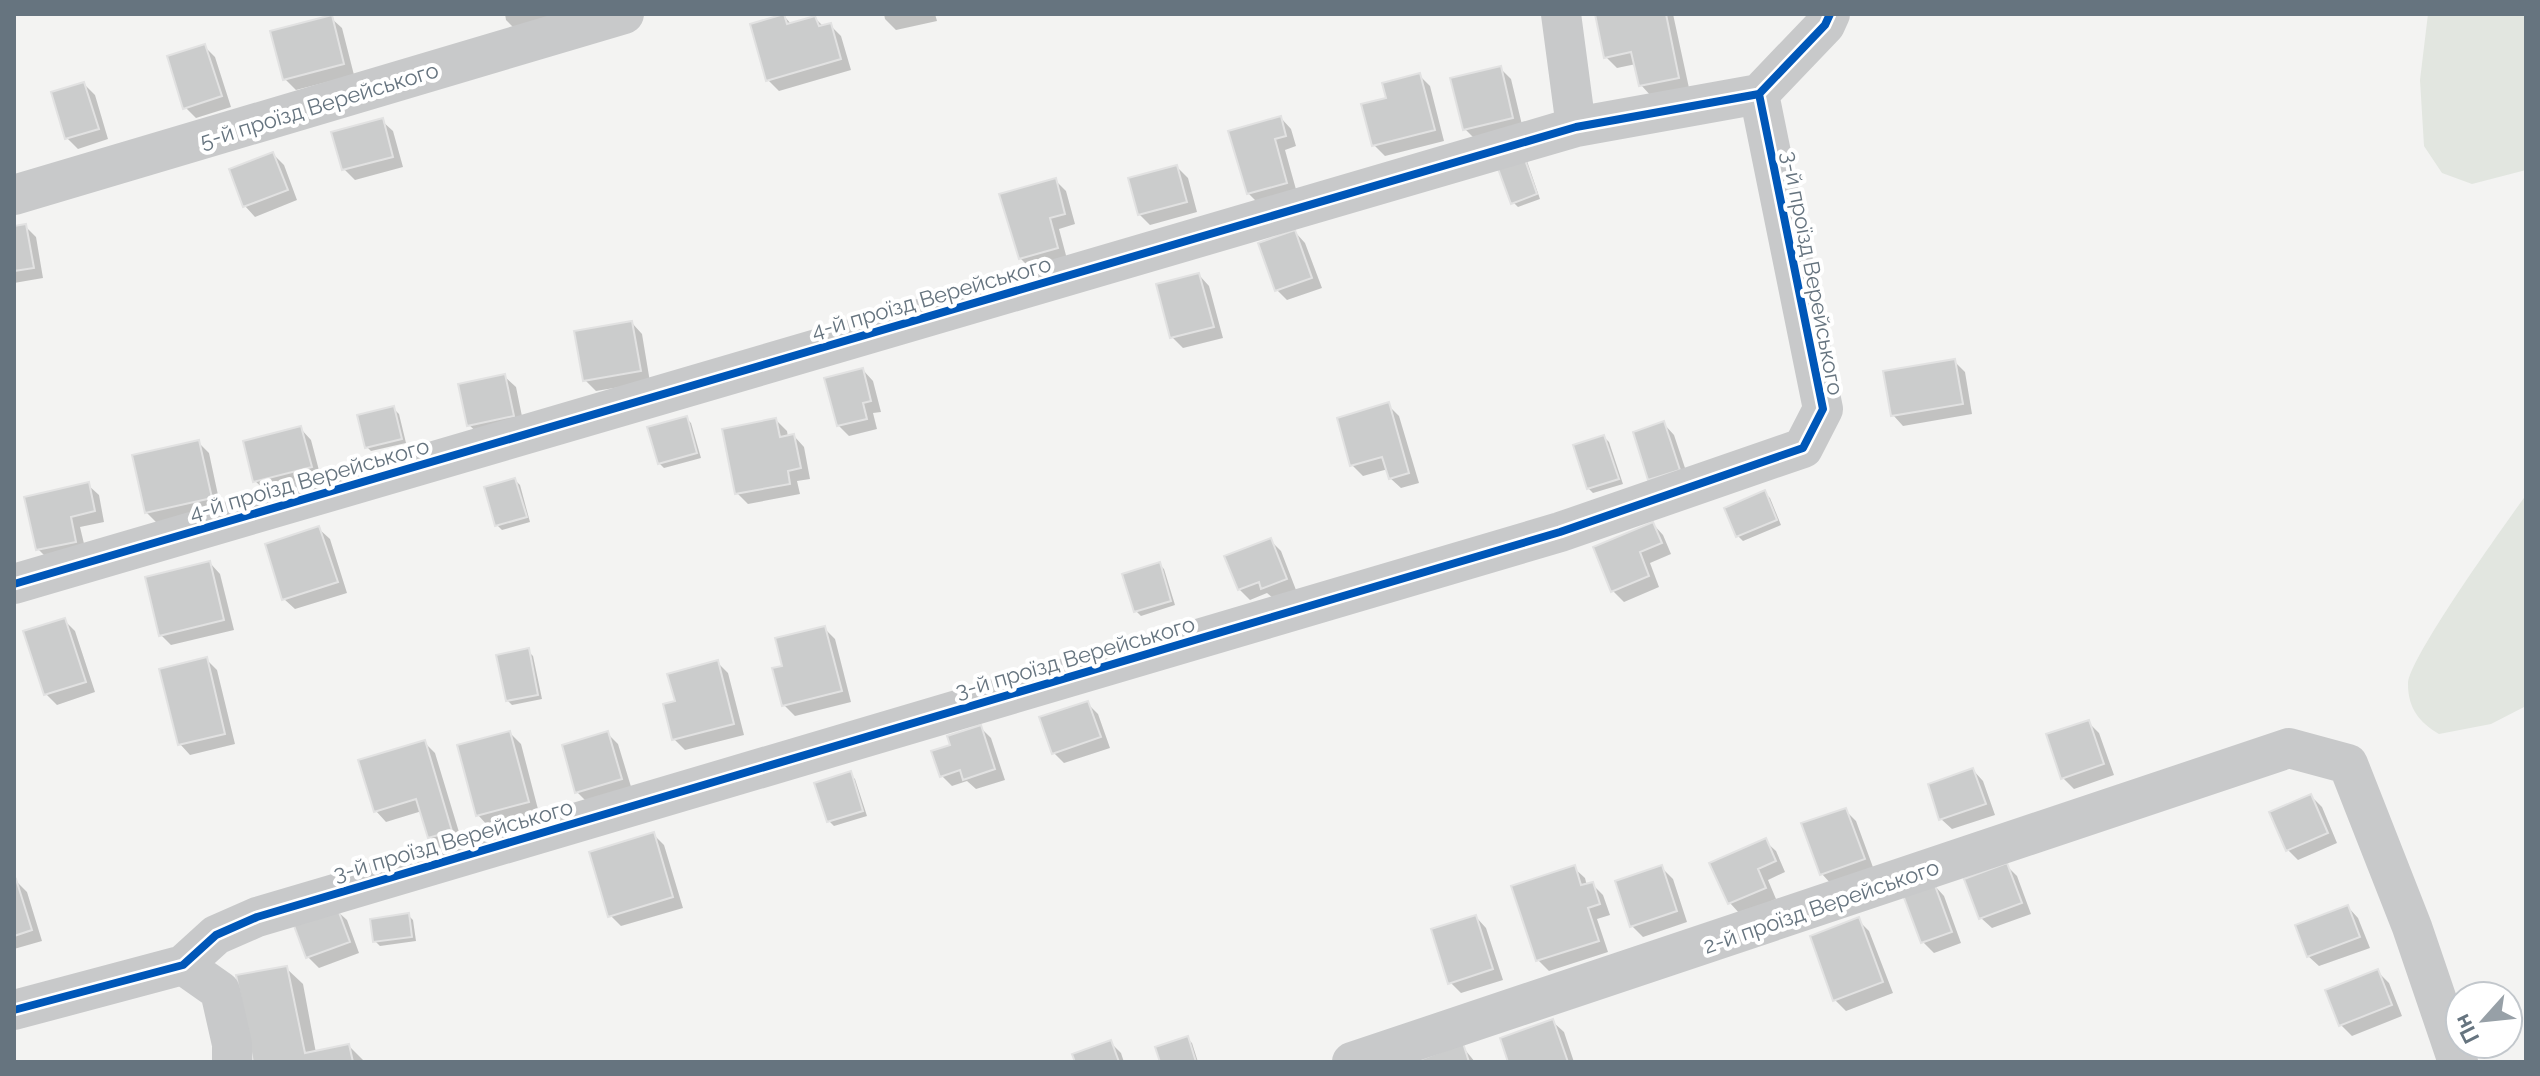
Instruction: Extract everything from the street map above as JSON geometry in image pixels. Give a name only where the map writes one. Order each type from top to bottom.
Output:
[{"type":"street","name":"5-й проїзд Верейського","points":[[14,195],[624,14]]},
{"type":"street","points":[[1561,14],[1576,127]]},
{"type":"street","points":[[1759,94],[1825,25],[1830,14]]},
{"type":"street","name":"4-й проїзд Верейського","points":[[14,584],[1576,127],[1759,94]]},
{"type":"street","name":"3-й проїзд Верейського","points":[[14,1010],[183,965],[216,935],[257,917],[1560,532],[1803,448],[1823,409],[1759,94]]},
{"type":"street","name":"2-й проїзд Верейського","points":[[1352,1062],[2289,748],[2348,764],[2412,927],[2458,1062]]},
{"type":"street","points":[[183,965],[220,991],[232,1044],[232,1062]]},
{"type":"shaded area","points":[[2428,14],[2526,14],[2526,170],[2472,184],[2442,173],[2424,146],[2420,80]]},
{"type":"shaded area","points":[[2526,495],[2526,706],[2491,724],[2439,734],[2420,719],[2413,707],[2408,684],[2412,670],[2460,591]]},
{"type":"building","points":[[784,14],[787,24],[815,16],[819,26],[831,23],[841,59],[766,81],[750,24]]},
{"type":"building","points":[[1595,14],[1666,14],[1679,78],[1639,86],[1631,52],[1604,58]]},
{"type":"building","points":[[332,15],[344,64],[283,80],[270,31]]},
{"type":"building","points":[[205,44],[222,96],[183,109],[167,56]]},
{"type":"building","points":[[1501,66],[1513,118],[1463,130],[1450,78]]},
{"type":"building","points":[[1420,73],[1435,130],[1372,146],[1361,104],[1386,98],[1382,83]]},
{"type":"building","points":[[84,82],[99,129],[65,139],[51,92]]},
{"type":"building","points":[[1281,116],[1286,136],[1275,139],[1287,183],[1247,194],[1228,131]]},
{"type":"building","points":[[383,118],[393,157],[342,170],[331,132]]},
{"type":"building","points":[[273,152],[288,190],[243,207],[229,169]]},
{"type":"building","points":[[1523,154],[1537,194],[1511,204],[1496,163]]},
{"type":"building","points":[[1177,165],[1187,202],[1138,215],[1128,178]]},
{"type":"building","points":[[1056,178],[1065,214],[1050,218],[1058,248],[1019,259],[999,194]]},
{"type":"building","points":[[26,224],[34,268],[14,271],[14,226]]},
{"type":"building","points":[[1295,230],[1312,278],[1275,291],[1258,243]]},
{"type":"building","points":[[1199,273],[1214,327],[1170,338],[1156,284]]},
{"type":"building","points":[[632,321],[641,371],[583,381],[574,331]]},
{"type":"building","points":[[1955,359],[1963,404],[1891,416],[1883,371]]},
{"type":"building","points":[[863,368],[871,401],[863,403],[867,419],[837,426],[824,378]]},
{"type":"building","points":[[505,374],[514,416],[467,426],[458,384]]},
{"type":"building","points":[[1389,402],[1409,473],[1389,479],[1382,457],[1350,466],[1337,418]]},
{"type":"building","points":[[394,406],[402,439],[365,448],[357,415]]},
{"type":"building","points":[[687,416],[697,453],[658,464],[647,427]]},
{"type":"building","points":[[776,418],[780,437],[794,434],[801,468],[788,471],[790,484],[735,494],[722,429]]},
{"type":"building","points":[[1664,421],[1680,470],[1648,480],[1633,432]]},
{"type":"building","points":[[301,426],[312,467],[253,482],[243,441]]},
{"type":"building","points":[[1604,435],[1619,479],[1587,489],[1573,445]]},
{"type":"building","points":[[199,440],[212,498],[145,513],[132,455]]},
{"type":"building","points":[[515,478],[527,517],[495,526],[484,487]]},
{"type":"building","points":[[89,482],[95,511],[71,517],[76,542],[36,550],[24,497]]},
{"type":"building","points":[[1765,490],[1777,520],[1736,537],[1724,508]]},
{"type":"building","points":[[1653,522],[1662,543],[1640,552],[1649,576],[1611,592],[1593,547]]},
{"type":"building","points":[[319,526],[338,582],[282,600],[265,544]]},
{"type":"building","points":[[1271,538],[1287,579],[1261,589],[1259,582],[1238,590],[1224,556]]},
{"type":"building","points":[[210,561],[224,620],[159,636],[145,577]]},
{"type":"building","points":[[1160,562],[1171,601],[1134,612],[1122,574]]},
{"type":"building","points":[[65,618],[86,682],[44,695],[23,631]]},
{"type":"building","points":[[825,626],[842,691],[782,706],[772,668],[782,666],[775,638]]},
{"type":"building","points":[[529,648],[538,695],[506,701],[496,655]]},
{"type":"building","points":[[207,657],[225,734],[178,745],[159,669]]},
{"type":"building","points":[[718,660],[734,724],[672,740],[663,704],[675,701],[667,674]]},
{"type":"building","points":[[1088,701],[1101,737],[1052,754],[1039,717]]},
{"type":"building","points":[[2089,720],[2104,764],[2061,779],[2046,734]]},
{"type":"building","points":[[981,725],[995,769],[963,780],[960,770],[940,777],[931,751],[950,745],[947,736]]},
{"type":"building","points":[[510,731],[529,802],[476,816],[457,745]]},
{"type":"building","points":[[608,731],[622,779],[575,793],[562,745]]},
{"type":"building","points":[[425,740],[452,831],[428,838],[416,799],[374,812],[358,760]]},
{"type":"building","points":[[1973,768],[1986,804],[1939,820],[1928,784]]},
{"type":"building","points":[[851,771],[863,811],[827,822],[814,783]]},
{"type":"building","points":[[2311,794],[2328,833],[2286,851],[2269,812]]},
{"type":"building","points":[[1846,808],[1865,859],[1820,875],[1801,823]]},
{"type":"building","points":[[654,832],[673,897],[608,917],[589,852]]},
{"type":"building","points":[[1766,838],[1776,861],[1758,869],[1766,888],[1728,904],[1709,863]]},
{"type":"building","points":[[2007,863],[2022,903],[1979,919],[1964,879]]},
{"type":"building","points":[[1575,865],[1581,885],[1593,882],[1600,904],[1588,908],[1599,941],[1536,961],[1511,886]]},
{"type":"building","points":[[1662,865],[1677,911],[1630,927],[1615,881]]},
{"type":"building","points":[[14,880],[32,930],[14,936]]},
{"type":"building","points":[[1934,883],[1952,932],[1921,943],[1903,895]]},
{"type":"building","points":[[2348,905],[2360,937],[2307,957],[2295,925]]},
{"type":"building","points":[[337,907],[350,942],[306,958],[293,923]]},
{"type":"building","points":[[409,913],[412,937],[373,942],[370,919]]},
{"type":"building","points":[[1476,915],[1493,969],[1448,984],[1431,929]]},
{"type":"building","points":[[1859,917],[1883,982],[1833,1001],[1810,936]]},
{"type":"building","points":[[287,966],[305,1053],[349,1044],[353,1062],[253,1062],[236,975]]},
{"type":"building","points":[[2378,969],[2392,1005],[2339,1026],[2325,990]]},
{"type":"building","points":[[1553,1019],[1568,1062],[1508,1062],[1500,1038]]},
{"type":"building","points":[[1188,1036],[1196,1062],[1160,1062],[1155,1047]]},
{"type":"building","points":[[1111,1040],[1119,1062],[1075,1062],[1072,1054]]},
{"type":"building","points":[[1463,1043],[1469,1062],[1414,1062]]},
{"type":"cycle path","points":[[14,584],[1576,127],[1759,94],[1825,25],[1830,14]]},
{"type":"cycle path","points":[[14,1010],[183,965],[216,935],[257,917],[1560,532],[1803,448],[1823,409],[1759,94]]}]
